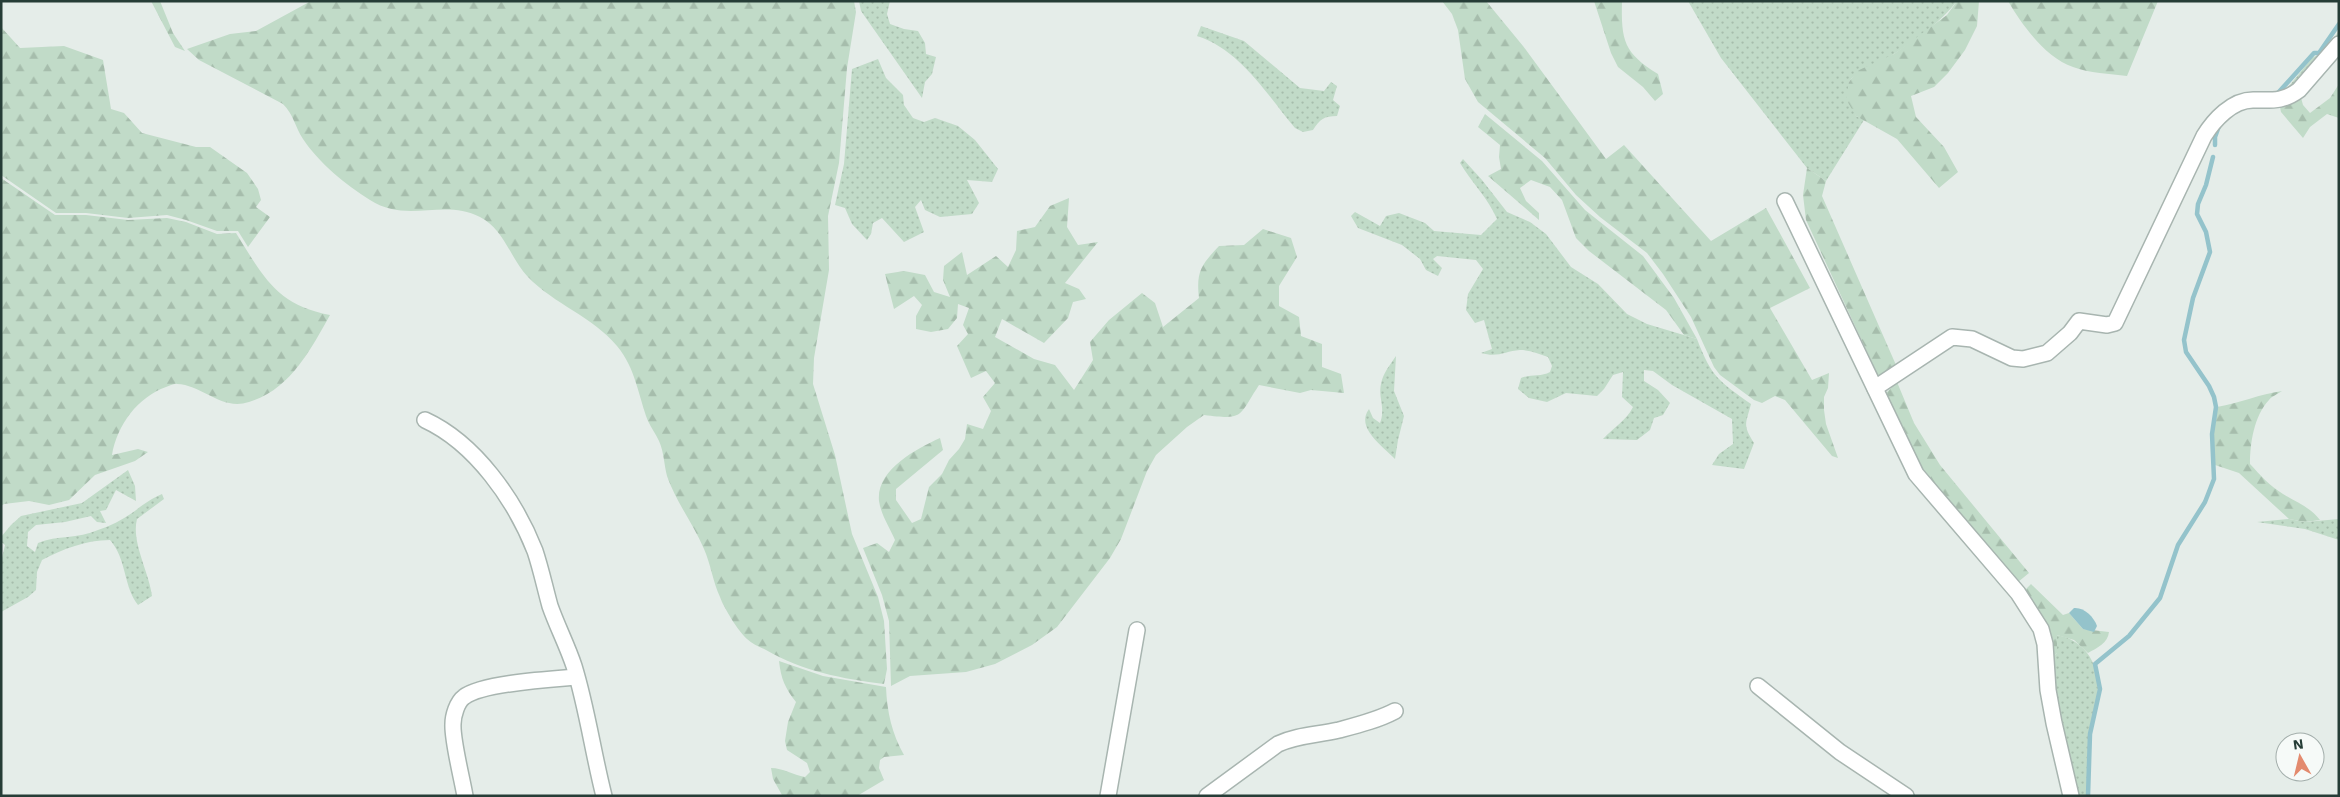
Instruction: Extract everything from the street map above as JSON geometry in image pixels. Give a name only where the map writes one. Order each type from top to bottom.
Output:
[{"type":"street","points":[[1875,388],[1952,338],[1972,339],[2012,358],[2023,359],[2048,353],[2060,343],[2079,321],[2107,325],[2115,323],[2204,136],[2213,122],[2224,112],[2243,102],[2252,100],[2273,101],[2290,96],[2299,90],[2339,44]]},
{"type":"street","points":[[1785,201],[1916,474],[2018,593],[2041,628],[2045,644],[2048,690],[2071,796]]},
{"type":"street","points":[[424,420],[444,429],[462,443],[504,492],[516,511],[535,552],[550,606],[576,677],[604,796]]},
{"type":"street","points":[[1108,796],[1137,630]]},
{"type":"street","points":[[465,796],[452,725],[462,698],[472,692],[512,684],[576,677]]},
{"type":"street","points":[[1758,686],[1840,752],[1906,796]]},
{"type":"street","points":[[1207,796],[1278,744],[1299,736],[1338,730],[1381,718],[1396,711]]},
{"type":"green space","points":[[151,1],[160,1],[173,33],[185,51],[175,47]]},
{"type":"green space","points":[[311,1],[854,1],[856,12],[847,68],[839,163],[828,216],[829,270],[814,358],[813,384],[835,455],[852,534],[878,597],[884,621],[887,669],[884,684],[853,680],[808,669],[756,645],[743,635],[722,602],[704,549],[671,486],[667,476],[661,445],[648,421],[633,373],[623,355],[617,346],[597,327],[538,287],[528,277],[501,236],[488,222],[466,212],[452,210],[398,210],[384,207],[370,200],[342,180],[317,157],[300,135],[290,112],[283,104],[199,60],[187,49],[230,34],[256,31]]},
{"type":"green space","points":[[859,1],[890,1],[887,14],[890,24],[918,31],[925,43],[926,54],[936,57],[932,74],[925,82],[922,98],[861,11]]},
{"type":"green space","points":[[1442,1],[1486,1],[1523,46],[1606,159],[1624,145],[1711,241],[1766,208],[1810,288],[1770,308],[1812,380],[1829,373],[1828,388],[1824,397],[1824,410],[1826,424],[1838,458],[1832,456],[1785,400],[1775,396],[1762,403],[1754,400],[1720,375],[1714,367],[1691,317],[1647,253],[1600,217],[1576,195],[1545,158],[1478,102],[1465,79],[1458,30],[1452,14]]},
{"type":"green space","points":[[1594,1],[1622,1],[1622,26],[1627,45],[1638,59],[1658,74],[1663,94],[1655,101],[1643,87],[1618,67],[1611,53]]},
{"type":"green space","points":[[1688,1],[1957,1],[1944,16],[1920,36],[1888,58],[1864,68],[1849,82],[1856,116],[1864,120],[1826,181],[1807,168],[1721,58]]},
{"type":"green space","points":[[1957,1],[1979,1],[1977,26],[1965,50],[1948,73],[1934,87],[1911,96],[1916,117],[1944,147],[1958,172],[1939,188],[1897,139],[1856,116],[1846,99],[1849,82],[1857,71],[1894,54],[1947,15]]},
{"type":"green space","points":[[2008,1],[2158,1],[2127,76],[2086,71],[2063,63],[2036,40]]},
{"type":"green space","points":[[1201,26],[1244,41],[1300,88],[1324,91],[1331,82],[1337,86],[1333,100],[1340,106],[1337,116],[1323,119],[1313,130],[1303,132],[1295,128],[1240,63],[1213,43],[1197,36]]},
{"type":"green space","points":[[1,27],[20,48],[64,46],[103,60],[111,109],[124,113],[142,133],[196,147],[210,147],[247,173],[258,189],[261,200],[256,207],[270,217],[248,247],[238,231],[217,231],[167,215],[128,218],[86,213],[56,213],[1,175]]},
{"type":"green space","points":[[2339,31],[2332,49],[2317,67],[2281,96],[2312,58],[2325,51]]},
{"type":"green space","points":[[878,59],[886,78],[903,95],[904,105],[913,118],[924,122],[935,118],[958,126],[975,140],[998,169],[992,182],[967,180],[979,203],[972,214],[940,217],[925,210],[921,200],[915,207],[924,232],[904,242],[882,218],[873,223],[871,234],[867,240],[852,224],[845,208],[835,205],[844,164],[852,69]]},
{"type":"green space","points":[[2339,84],[2339,118],[2327,114],[2310,127],[2303,138],[2281,112],[2279,102],[2300,94],[2303,105],[2310,113],[2330,98]]},
{"type":"green space","points":[[1485,114],[1542,161],[1585,210],[1643,256],[1674,298],[1697,339],[1684,335],[1666,310],[1589,251],[1576,238],[1562,200],[1550,187],[1531,180],[1520,188],[1526,201],[1539,213],[1539,220],[1488,176],[1501,169],[1500,145],[1478,127]]},
{"type":"green space","points":[[1463,159],[1507,212],[1530,222],[1546,234],[1571,267],[1598,284],[1627,314],[1647,324],[1697,339],[1712,371],[1731,390],[1751,404],[1746,428],[1754,443],[1744,469],[1712,465],[1719,454],[1733,444],[1732,419],[1672,385],[1653,371],[1644,370],[1644,381],[1658,390],[1670,403],[1663,415],[1654,418],[1650,430],[1637,440],[1603,439],[1623,420],[1633,407],[1622,397],[1623,372],[1613,375],[1597,396],[1566,393],[1547,402],[1529,398],[1518,389],[1521,378],[1547,374],[1552,366],[1548,357],[1534,352],[1520,350],[1497,355],[1481,353],[1492,349],[1484,320],[1475,323],[1466,310],[1468,294],[1483,269],[1476,260],[1437,256],[1433,259],[1442,268],[1438,276],[1426,270],[1420,259],[1402,245],[1358,228],[1351,216],[1355,212],[1380,226],[1386,216],[1399,213],[1425,223],[1434,231],[1481,235],[1497,219],[1489,204],[1460,163]]},
{"type":"green space","points":[[1807,168],[1826,181],[1822,196],[1896,365],[1881,382],[1806,220],[1803,195]]},
{"type":"green space","points":[[1,178],[55,215],[86,215],[128,220],[167,218],[186,222],[217,234],[236,233],[263,275],[284,296],[296,304],[330,315],[298,367],[276,388],[263,396],[239,404],[221,401],[186,385],[176,384],[166,387],[146,398],[130,414],[119,433],[112,455],[138,449],[148,452],[135,461],[95,475],[69,500],[49,505],[29,501],[1,506]]},
{"type":"green space","points":[[1069,198],[1067,227],[1078,245],[1098,242],[1065,283],[1079,289],[1086,299],[1073,302],[1068,318],[1044,343],[1002,319],[995,337],[1034,359],[1055,365],[1074,390],[1093,360],[1090,342],[1109,320],[1142,293],[1155,303],[1163,327],[1199,298],[1198,282],[1201,269],[1219,246],[1244,245],[1263,229],[1291,238],[1297,257],[1279,286],[1279,306],[1299,317],[1301,336],[1322,344],[1322,367],[1341,374],[1344,393],[1311,390],[1300,393],[1259,385],[1239,414],[1227,417],[1204,415],[1187,427],[1156,455],[1147,471],[1121,539],[1110,558],[1057,627],[1032,645],[995,664],[966,672],[910,676],[891,686],[889,621],[882,595],[863,548],[877,543],[889,552],[895,540],[880,506],[880,490],[884,480],[899,462],[940,438],[943,450],[896,489],[896,500],[912,523],[921,519],[929,487],[942,474],[949,460],[959,449],[965,439],[967,424],[983,429],[991,411],[983,397],[995,383],[986,371],[971,378],[957,346],[968,334],[963,325],[969,308],[958,304],[957,318],[948,329],[931,332],[916,329],[916,316],[922,305],[914,296],[894,309],[885,274],[904,271],[925,275],[934,292],[950,297],[943,280],[944,266],[962,252],[967,275],[996,256],[1008,267],[1016,250],[1017,231],[1035,227],[1050,206]]},
{"type":"green space","points":[[1396,356],[1394,391],[1404,416],[1395,459],[1372,436],[1365,423],[1369,409],[1373,418],[1380,423],[1382,418],[1381,384],[1385,373]]},
{"type":"green space","points":[[1897,382],[1914,423],[1940,465],[2029,573],[2018,582],[1919,465],[1883,396]]},
{"type":"green space","points":[[2282,391],[2270,399],[2264,406],[2256,422],[2252,439],[2250,464],[2274,487],[2307,508],[2320,520],[2305,522],[2289,519],[2239,473],[2215,465],[2213,434],[2217,407]]},
{"type":"green space","points":[[128,470],[135,486],[136,501],[116,490],[106,510],[100,511],[106,523],[97,522],[91,516],[65,522],[36,525],[28,532],[27,546],[35,552],[38,543],[83,535],[111,525],[162,494],[164,499],[137,519],[136,528],[138,547],[152,596],[138,605],[133,598],[115,547],[110,540],[101,540],[75,546],[42,560],[37,572],[36,590],[28,597],[1,612],[1,562],[5,545],[1,542],[1,537],[11,525],[21,516],[82,503]]},
{"type":"green space","points":[[2289,519],[2305,522],[2339,519],[2339,540],[2305,529],[2257,522]]},
{"type":"green space","points":[[2031,584],[2063,615],[2069,613],[2083,629],[2109,632],[2107,639],[2102,645],[2088,653],[2074,640],[2057,635],[2057,653],[2050,660],[2022,593]]},
{"type":"green space","points":[[2056,635],[2066,637],[2081,646],[2092,660],[2097,678],[2097,699],[2089,733],[2087,796],[2074,796],[2050,660],[2057,653]]},
{"type":"green space","points":[[779,661],[823,676],[886,687],[891,722],[896,739],[904,755],[884,757],[880,760],[879,768],[884,780],[857,796],[782,795],[773,779],[771,768],[805,777],[810,772],[807,763],[787,750],[785,741],[788,722],[796,702],[784,683]]},
{"type":"water","points":[[2074,608],[2085,611],[2094,619],[2097,626],[2094,632],[2083,629],[2069,613]]},
{"type":"waterway","points":[[2277,94],[2314,53],[2319,53],[2339,24]]},
{"type":"waterway","points":[[2215,145],[2215,137],[2219,126]]},
{"type":"waterway","points":[[2088,796],[2090,734],[2100,689],[2095,664],[2129,636],[2160,598],[2178,545],[2205,502],[2214,479],[2212,434],[2216,407],[2214,397],[2209,386],[2186,352],[2184,340],[2193,298],[2210,252],[2206,232],[2197,214],[2198,204],[2206,185],[2213,157]]}]
